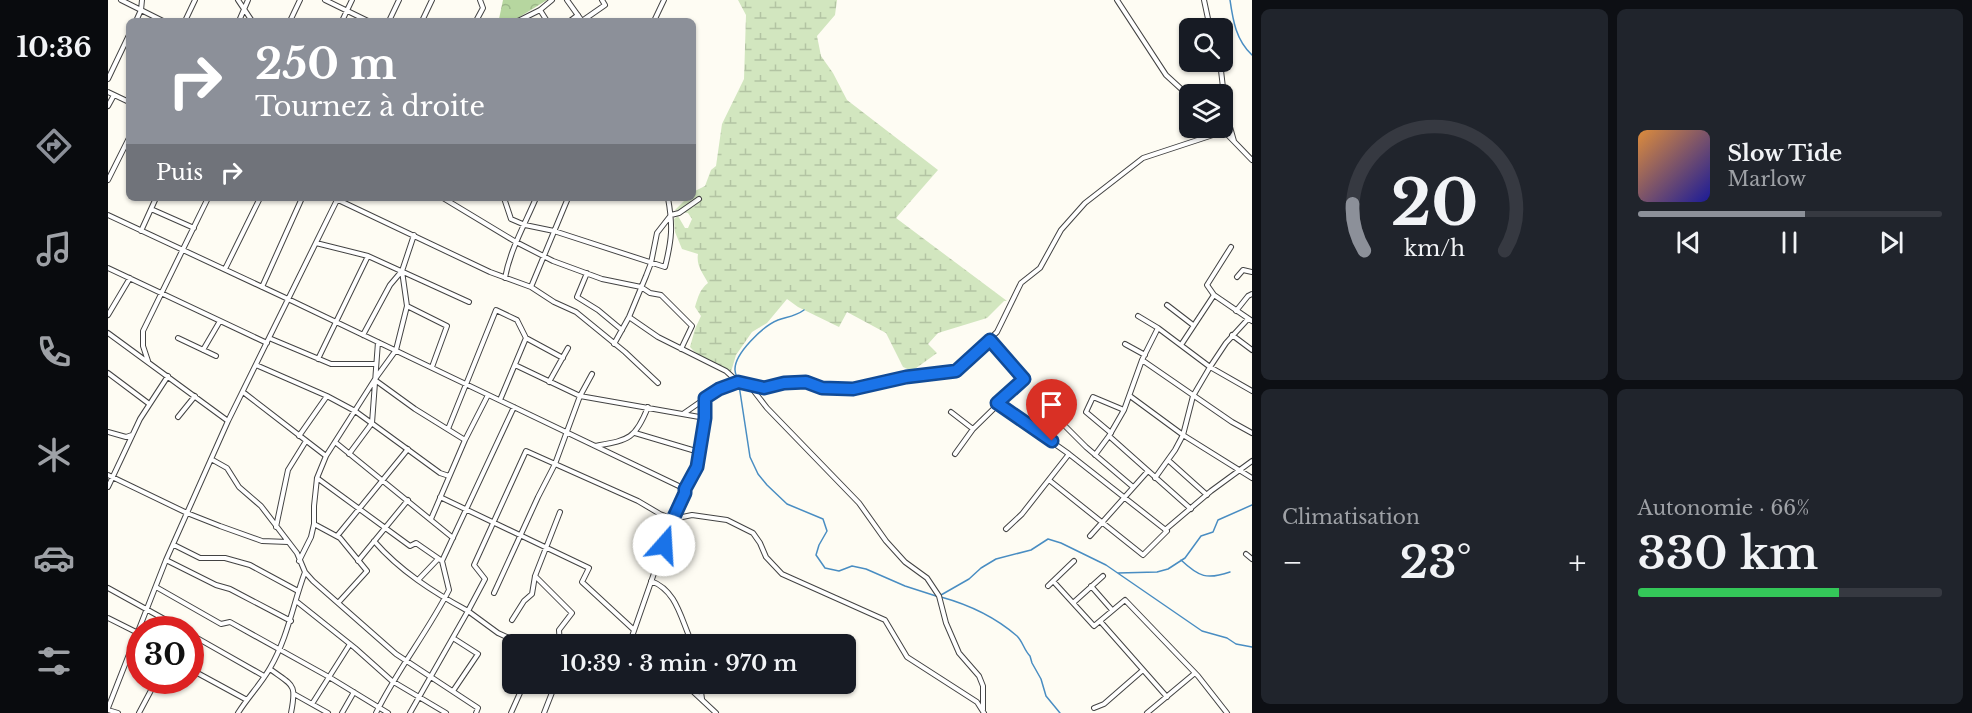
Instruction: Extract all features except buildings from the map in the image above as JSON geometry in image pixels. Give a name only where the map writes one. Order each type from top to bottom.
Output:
[{"type":"street","points":[[121,0],[157,18]]},
{"type":"street","points":[[137,18],[142,0]]},
{"type":"street","points":[[186,18],[195,0]]},
{"type":"street","points":[[238,0],[250,18]]},
{"type":"street","points":[[240,18],[248,0]]},
{"type":"street","points":[[291,18],[300,0]]},
{"type":"street","points":[[325,0],[362,18]]},
{"type":"street","points":[[343,18],[352,0]]},
{"type":"street","points":[[390,18],[399,0]]},
{"type":"street","points":[[424,18],[432,0]]},
{"type":"street","points":[[478,18],[483,8],[480,0]]},
{"type":"street","points":[[524,18],[540,10],[552,0]]},
{"type":"street","points":[[567,0],[580,18]]},
{"type":"street","points":[[586,18],[605,5],[602,0]]},
{"type":"street","points":[[655,18],[664,0]]},
{"type":"street","points":[[1117,0],[1166,75],[1179,87]]},
{"type":"street","points":[[1204,0],[1208,18]]},
{"type":"street","points":[[540,10],[545,18]]},
{"type":"street","points":[[574,18],[578,15]]},
{"type":"street","points":[[108,79],[126,41]]},
{"type":"street","points":[[1221,72],[1226,113],[1234,141]]},
{"type":"street","points":[[108,92],[126,101]]},
{"type":"street","points":[[108,106],[114,95]]},
{"type":"street","points":[[629,317],[658,337],[726,371],[738,382],[750,386],[764,388],[784,383],[806,382],[822,388],[853,389],[906,377],[956,371],[990,340],[999,328],[1021,282],[1040,268],[1061,230],[1085,204],[1143,158],[1198,138]]},
{"type":"street","points":[[1231,138],[1252,160]]},
{"type":"street","points":[[108,180],[110,167],[126,143]]},
{"type":"street","points":[[614,344],[629,317],[651,263],[657,233],[671,215],[679,213],[699,199]]},
{"type":"street","points":[[141,231],[155,201]]},
{"type":"street","points":[[148,361],[143,346],[143,331],[207,201]]},
{"type":"street","points":[[225,269],[259,201]]},
{"type":"street","points":[[262,287],[302,201]]},
{"type":"street","points":[[144,616],[166,560],[228,421],[335,201]]},
{"type":"street","points":[[342,201],[505,278],[531,287],[554,302],[576,312],[658,383]]},
{"type":"street","points":[[447,201],[543,257],[661,295],[692,326],[681,349]]},
{"type":"street","points":[[505,201],[511,219],[525,225],[554,231],[665,267],[672,239],[669,201]]},
{"type":"street","points":[[505,278],[516,242],[535,201]]},
{"type":"street","points":[[531,287],[567,201]]},
{"type":"street","points":[[151,209],[194,228]]},
{"type":"street","points":[[108,215],[363,334],[685,489]]},
{"type":"street","points":[[363,334],[390,285],[402,271],[414,235]]},
{"type":"street","points":[[316,243],[368,256],[470,302]]},
{"type":"street","points":[[1155,478],[1183,435],[1193,396],[1210,367],[1232,335],[1250,320],[1214,295],[1207,285],[1231,247]]},
{"type":"street","points":[[318,359],[368,256]]},
{"type":"street","points":[[108,268],[267,343]]},
{"type":"street","points":[[1237,277],[1243,270],[1252,272]]},
{"type":"street","points":[[299,561],[311,537],[317,478],[326,456],[396,350],[407,306],[402,271]]},
{"type":"street","points":[[587,273],[577,297],[598,310],[622,330]]},
{"type":"street","points":[[108,315],[130,278]]},
{"type":"street","points":[[1236,311],[1252,294]]},
{"type":"street","points":[[1181,345],[1214,295]]},
{"type":"street","points":[[1167,305],[1193,326]]},
{"type":"street","points":[[407,306],[447,326],[432,368]]},
{"type":"street","points":[[448,429],[496,310],[517,320],[526,338],[562,358]]},
{"type":"street","points":[[1138,316],[1210,367],[1252,391]]},
{"type":"street","points":[[203,350],[220,321]]},
{"type":"street","points":[[1095,455],[1124,410],[1142,360],[1158,328]]},
{"type":"street","points":[[108,333],[228,421]]},
{"type":"street","points":[[1232,335],[1252,350]]},
{"type":"street","points":[[178,338],[216,357]]},
{"type":"street","points":[[269,338],[330,364],[376,364]]},
{"type":"street","points":[[500,400],[526,338]]},
{"type":"street","points":[[955,454],[973,429],[1024,379],[990,340]]},
{"type":"street","points":[[349,454],[372,423],[378,342]]},
{"type":"street","points":[[1125,344],[1145,355]]},
{"type":"street","points":[[549,382],[568,348]]},
{"type":"street","points":[[1142,360],[1232,422],[1252,433]]},
{"type":"street","points":[[515,364],[580,396],[705,418]]},
{"type":"street","points":[[256,365],[327,396],[355,411],[440,473],[448,476]]},
{"type":"street","points":[[108,373],[148,403]]},
{"type":"street","points":[[494,592],[555,464],[580,396],[592,374]]},
{"type":"street","points":[[108,487],[110,476],[148,403],[168,376]]},
{"type":"street","points":[[375,380],[415,409],[465,440]]},
{"type":"street","points":[[683,414],[719,389],[738,382]]},
{"type":"street","points":[[750,386],[767,408],[859,503],[886,541],[905,562],[927,578],[939,597],[946,623],[959,652],[979,676],[983,686],[983,711]]},
{"type":"street","points":[[243,392],[326,456]]},
{"type":"street","points":[[431,519],[448,476],[488,395]]},
{"type":"street","points":[[178,417],[195,396]]},
{"type":"street","points":[[299,436],[327,396]]},
{"type":"street","points":[[1130,396],[1183,435],[1252,478]]},
{"type":"street","points":[[1124,410],[1094,397],[1086,412],[1191,509]]},
{"type":"street","points":[[633,634],[673,519],[697,467],[705,418],[705,398]]},
{"type":"street","points":[[997,403],[1070,454],[1165,530]]},
{"type":"street","points":[[418,580],[440,560],[453,538],[514,407]]},
{"type":"street","points":[[594,446],[625,439],[635,433],[648,408]]},
{"type":"street","points":[[1047,408],[1095,455],[1133,487]]},
{"type":"street","points":[[951,412],[973,429]]},
{"type":"street","points":[[108,432],[126,437],[132,434]]},
{"type":"street","points":[[635,433],[699,452]]},
{"type":"street","points":[[276,527],[288,470],[306,441]]},
{"type":"street","points":[[335,442],[453,538]]},
{"type":"street","points":[[337,536],[408,449]]},
{"type":"street","points":[[410,713],[485,579],[474,565],[526,451],[639,501],[673,519],[692,515],[727,520],[753,533],[766,557],[782,574],[885,620],[907,657],[977,702],[983,711]]},
{"type":"street","points":[[1006,529],[1022,514],[1070,454]]},
{"type":"street","points":[[212,459],[227,468],[239,487],[261,506],[297,552],[305,572],[396,654],[478,708],[476,713]]},
{"type":"street","points":[[1168,460],[1207,495]]},
{"type":"street","points":[[1049,480],[1143,555],[1167,531],[1165,530],[1252,461]]},
{"type":"street","points":[[1090,536],[1148,471]]},
{"type":"street","points":[[110,476],[187,513],[262,541],[288,542]]},
{"type":"street","points":[[317,478],[410,546],[416,543],[440,560],[449,590],[392,681],[376,713]]},
{"type":"street","points":[[440,497],[589,568],[582,582],[634,630]]},
{"type":"street","points":[[358,561],[408,500]]},
{"type":"street","points":[[512,620],[524,601],[532,594],[535,576],[560,512]]},
{"type":"street","points":[[314,524],[337,536],[367,571],[338,603]]},
{"type":"street","points":[[374,541],[395,563],[418,580],[502,635]]},
{"type":"street","points":[[174,545],[200,558],[225,558],[250,565],[298,591]]},
{"type":"street","points":[[1246,554],[1252,558]]},
{"type":"street","points":[[166,560],[216,585],[230,589],[291,621]]},
{"type":"street","points":[[1048,586],[1074,561]]},
{"type":"street","points":[[238,713],[270,669],[291,621],[305,572]]},
{"type":"street","points":[[535,576],[572,613],[559,630],[559,634]]},
{"type":"street","points":[[1073,603],[1103,576]]},
{"type":"street","points":[[650,580],[671,593],[688,634]]},
{"type":"street","points":[[1053,581],[1094,626],[1125,600],[1195,673],[1227,713]]},
{"type":"street","points":[[1091,586],[1112,610]]},
{"type":"street","points":[[156,587],[221,624],[230,622],[388,713]]},
{"type":"street","points":[[108,588],[159,616]]},
{"type":"street","points":[[296,601],[392,681],[446,713]]},
{"type":"street","points":[[108,618],[126,627]]},
{"type":"street","points":[[1100,621],[1167,697]]},
{"type":"street","points":[[453,638],[478,654],[453,691]]},
{"type":"street","points":[[204,642],[264,676]]},
{"type":"street","points":[[312,704],[350,645]]},
{"type":"street","points":[[118,713],[108,709],[126,667]]},
{"type":"street","points":[[270,669],[293,686],[291,713]]},
{"type":"street","points":[[1094,708],[1104,704],[1143,670]]},
{"type":"street","points":[[1147,713],[1195,673]]},
{"type":"street","points":[[204,676],[248,699]]},
{"type":"street","points":[[342,713],[354,693]]},
{"type":"street","points":[[139,713],[149,694]]},
{"type":"street","points":[[294,694],[328,713]]},
{"type":"street","points":[[511,713],[520,694]]},
{"type":"street","points":[[544,713],[551,694]]},
{"type":"street","points":[[696,694],[716,713]]},
{"type":"street","points":[[701,694],[702,699]]},
{"type":"green space","points":[[503,0],[547,0],[518,18],[499,18]]},
{"type":"green space","points":[[738,0],[837,0],[835,15],[817,36],[821,56],[847,100],[938,170],[896,218],[1007,301],[1004,301],[987,318],[938,333],[928,344],[937,353],[912,371],[903,367],[886,333],[847,312],[839,327],[798,307],[787,299],[767,323],[752,332],[736,355],[731,372],[703,359],[690,347],[701,316],[695,307],[701,291],[708,283],[699,266],[698,254],[682,249],[675,232],[674,219],[678,216],[685,228],[688,228],[692,219],[688,213],[675,210],[684,201],[696,201],[696,190],[705,186],[711,170],[716,166],[722,124],[744,79],[746,15]]},
{"type":"waterway","points":[[1230,0],[1239,37],[1252,55]]},
{"type":"waterway","points":[[738,380],[735,371],[736,364],[750,341],[772,323],[804,310]]},
{"type":"waterway","points":[[739,385],[750,457],[758,474],[787,504],[823,519],[827,531],[816,555],[825,568],[839,571],[852,566],[866,569],[905,586],[936,596]]},
{"type":"waterway","points":[[1118,573],[1157,572],[1168,569],[1185,558],[1201,536],[1213,532],[1218,520],[1252,505]]},
{"type":"waterway","points":[[941,595],[969,579],[996,559],[1031,550],[1048,539],[1106,565],[1202,631],[1227,638],[1236,644],[1252,647]]},
{"type":"waterway","points":[[1181,560],[1193,570],[1204,575],[1215,576],[1230,572]]},
{"type":"waterway","points":[[941,597],[981,612],[1017,636],[1030,656],[1046,696],[1060,713]]},
{"type":"route","points":[[664,545],[685,489],[697,467],[705,418],[705,398],[719,389],[738,382],[764,388],[784,383],[806,382],[822,388],[853,389],[906,377],[957,370],[990,340],[1024,379],[997,403],[1052,441]]}]
